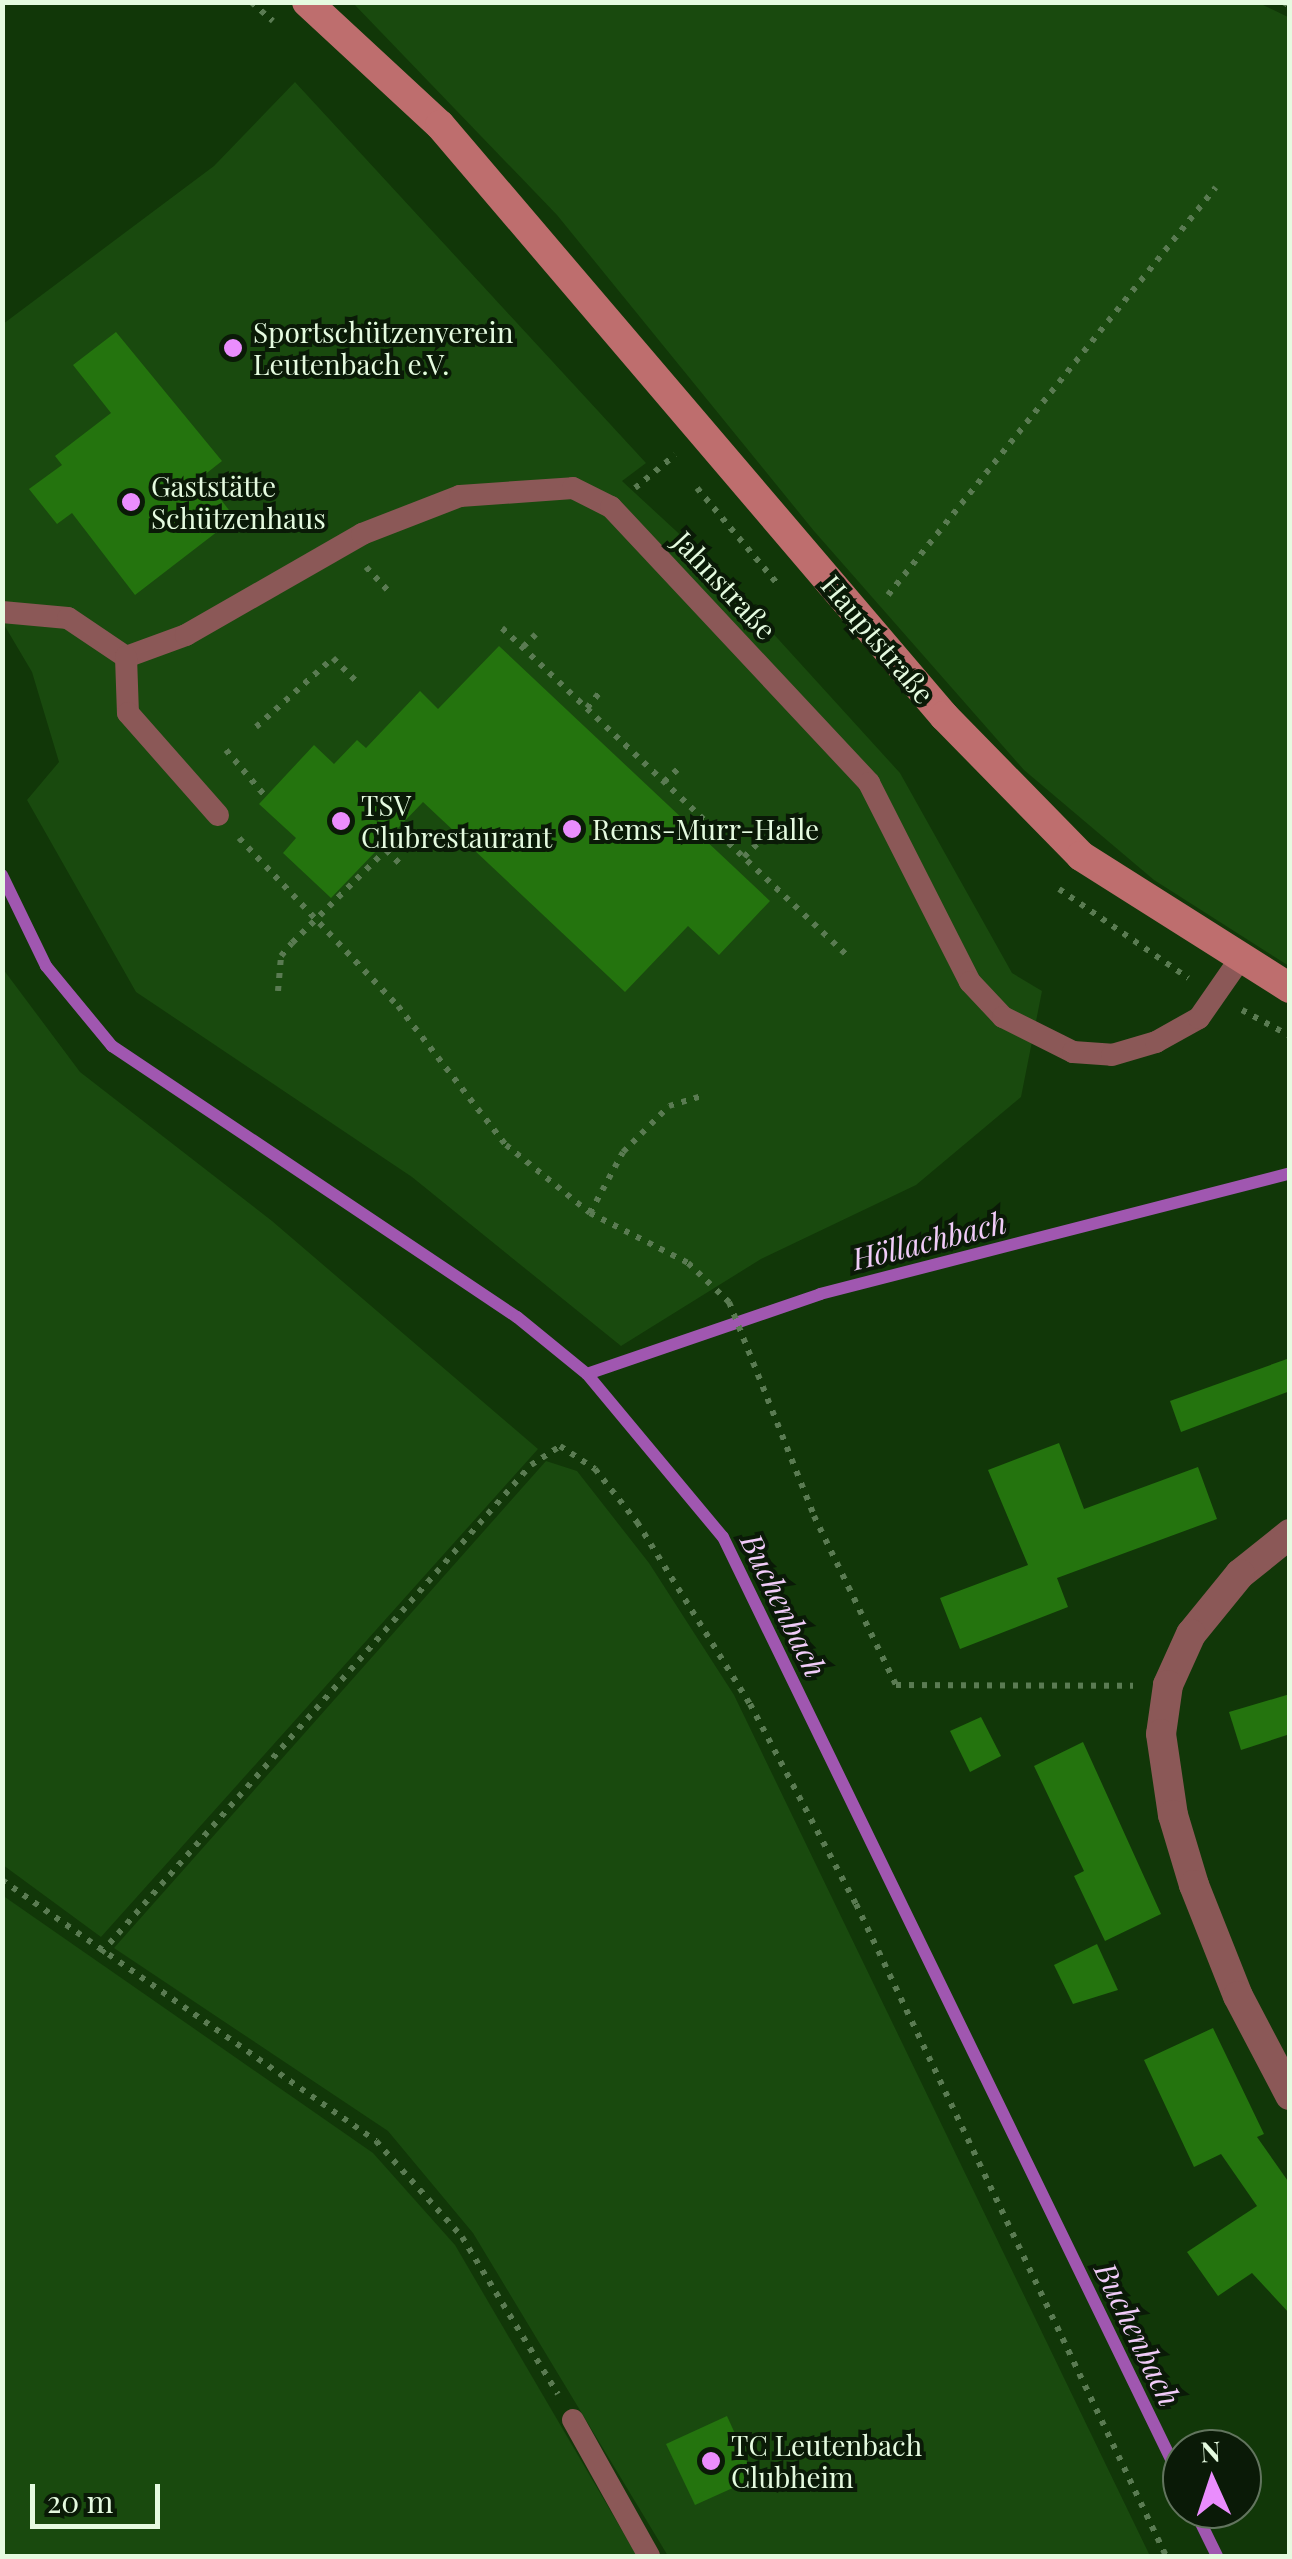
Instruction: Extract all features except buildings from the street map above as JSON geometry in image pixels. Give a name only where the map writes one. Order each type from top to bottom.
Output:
[{"type":"street","name":"Hauptstraße","points":[[308,2],[440,125],[944,716],[1081,856],[1290,988]]},
{"type":"street","points":[[1290,1534],[1216,1604],[1192,1634],[1168,1685],[1161,1734],[1188,1868],[1238,1996],[1290,2095]]},
{"type":"lane","name":"Jahnstraße","points":[[126,656],[186,635],[362,534],[460,496],[573,488],[611,508],[870,783],[970,982],[1003,1017],[1073,1052],[1112,1056],[1199,1018],[1212,994],[1240,959]]},
{"type":"lane","points":[[2,612],[68,618],[126,656],[128,713],[218,815]]},
{"type":"lane","points":[[573,2420],[649,2556]]},
{"type":"path","points":[[866,624],[1216,188]]},
{"type":"path","points":[[611,508],[675,454]]},
{"type":"path","points":[[502,628],[850,958]]},
{"type":"path","points":[[522,648],[536,634]]},
{"type":"path","points":[[256,727],[332,658],[356,681]]},
{"type":"path","points":[[587,708],[601,692]]},
{"type":"path","points":[[226,750],[266,797]]},
{"type":"path","points":[[664,782],[680,766]]},
{"type":"path","points":[[218,815],[398,1006],[506,1146],[590,1213],[688,1263],[729,1302],[814,1516],[896,1686],[1168,1685]]},
{"type":"path","points":[[744,857],[765,836]]},
{"type":"path","points":[[278,992],[281,956],[386,850],[400,864]]},
{"type":"path","points":[[1212,994],[1290,1036]]},
{"type":"path","points":[[590,1213],[624,1152],[670,1106],[705,1095]]},
{"type":"path","points":[[102,1953],[531,1465],[560,1446],[595,1469],[637,1522],[750,1704],[856,1904],[1166,2556]]},
{"type":"path","points":[[2,1880],[376,2141],[462,2238],[573,2420]]},
{"type":"green space","points":[[353,3],[1259,3],[1290,18],[1289,966],[1154,880],[1024,770],[814,531],[557,215]]},
{"type":"green space","points":[[295,82],[646,463],[622,481],[701,554],[900,773],[1012,973],[1042,991],[1021,1097],[916,1185],[761,1259],[621,1346],[412,1177],[136,992],[27,800],[59,762],[32,672],[3,623],[3,324],[214,166]]},
{"type":"green space","points":[[3,969],[80,1072],[272,1221],[538,1449],[101,1937],[3,1865]]},
{"type":"green space","points":[[546,1461],[577,1471],[649,1563],[734,1695],[1150,2556],[668,2556],[473,2233],[388,2131],[114,1948]]},
{"type":"green space","points":[[2,1895],[373,2153],[455,2245],[637,2556],[3,2556]]},
{"type":"waterway","name":"Buchenbach","points":[[2,875],[46,966],[112,1046],[517,1317],[587,1374],[723,1537],[1162,2441]]},
{"type":"waterway","name":"Höllachbach","points":[[587,1374],[820,1294],[1290,1173]]},
{"type":"waterway","name":"Buchenbach","points":[[1204,2529],[1217,2556]]},
{"type":"place","name":"Sportschützenverein Leutenbach e.V.","points":[[233,348]]},
{"type":"place","name":"Gaststätte Schützenhaus","points":[[131,502]]},
{"type":"place","name":"TSV Clubrestaurant","points":[[341,821]]},
{"type":"place","name":"Rems-Murr-Halle","points":[[572,829]]},
{"type":"place","name":"TC Leutenbach Clubheim","points":[[711,2461]]}]
